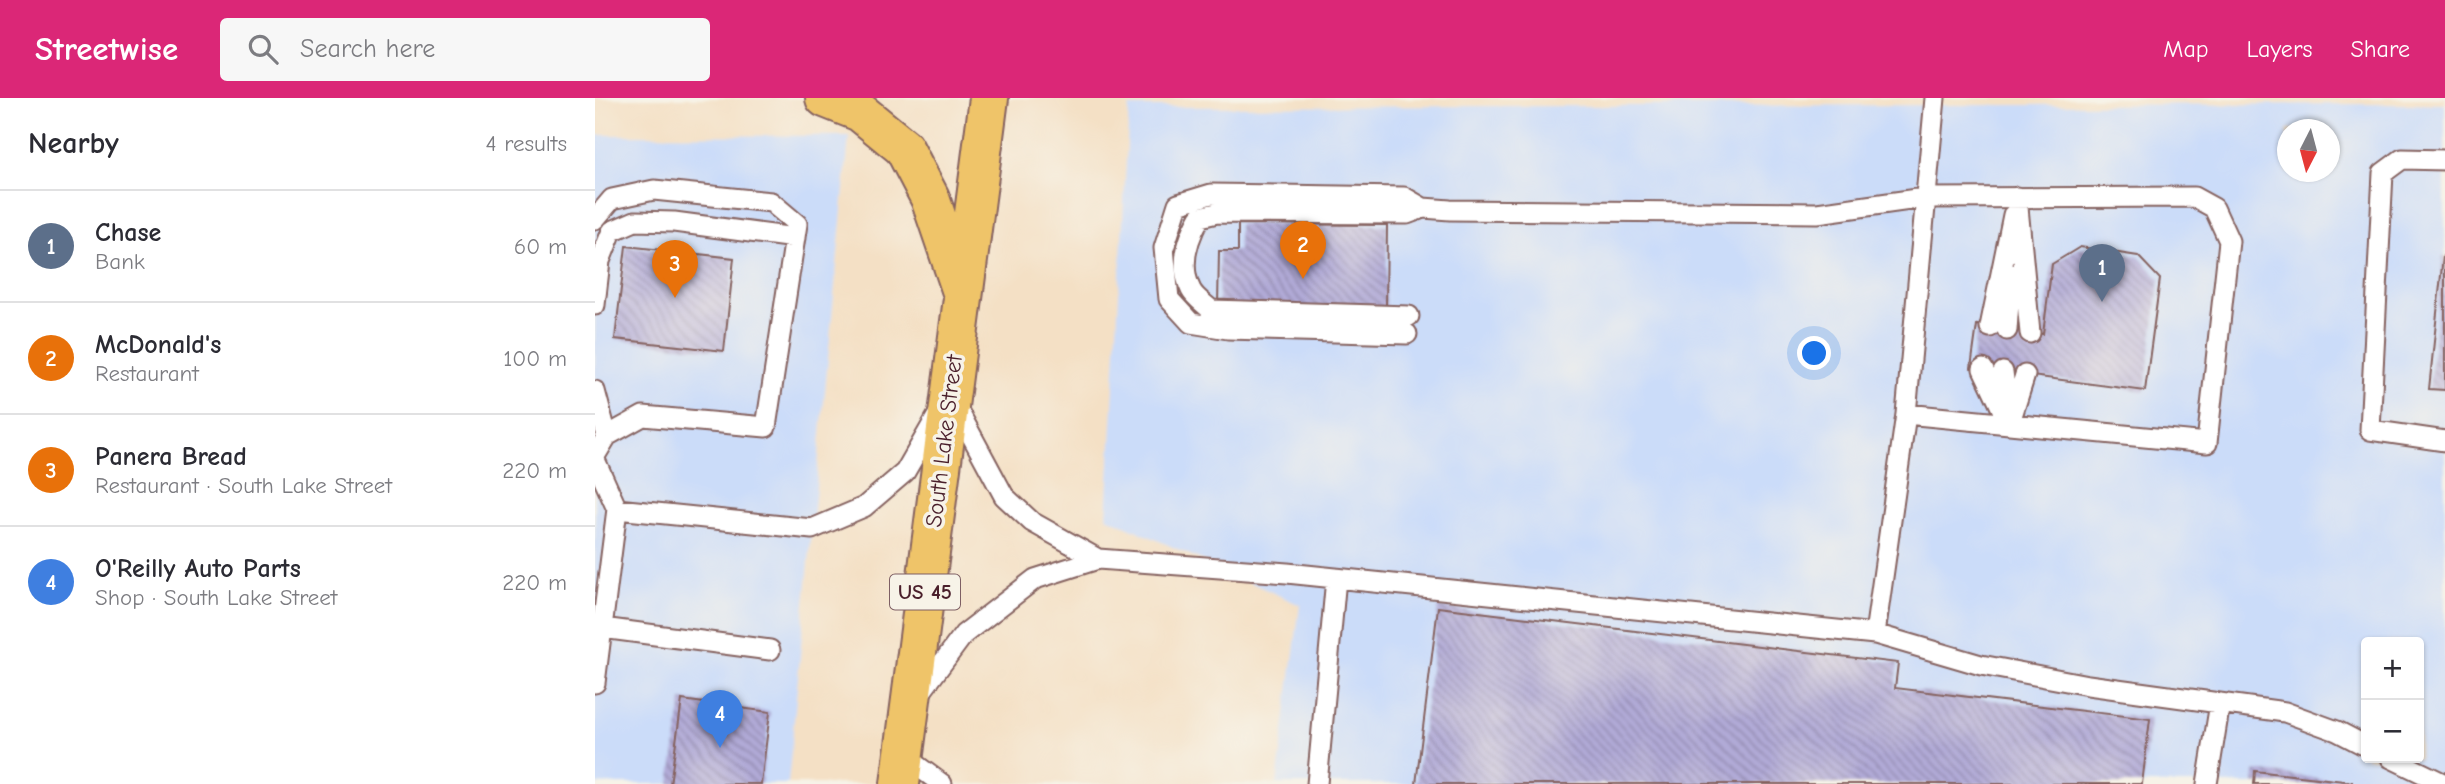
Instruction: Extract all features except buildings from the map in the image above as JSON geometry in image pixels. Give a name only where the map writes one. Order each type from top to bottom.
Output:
[{"type":"main road","points":[[825,98],[860,112],[904,148],[930,198],[963,295]]},
{"type":"main road","name":"South Lake Street","points":[[902,770],[989,98]]},
{"type":"lane","points":[[1875,634],[1906,414],[1935,98]]},
{"type":"lane","points":[[2445,160],[2402,159],[2383,173],[2370,430],[2445,441]]},
{"type":"lane","points":[[595,219],[611,199],[654,190],[771,202],[797,224],[766,427],[643,416],[607,436],[595,458],[617,509],[601,592],[602,628],[595,683]]},
{"type":"lane","points":[[1408,325],[1228,329],[1191,323],[1169,299],[1164,247],[1178,204],[1211,194],[1404,197],[1423,208],[1462,211],[1817,213],[1924,198],[2194,197],[2214,208],[2229,241],[2207,443],[1906,414]]},
{"type":"lane","points":[[1998,328],[2017,197]]},
{"type":"lane","points":[[2017,197],[2030,333]]},
{"type":"lane","points":[[595,305],[600,261],[612,232],[635,221],[674,222],[795,238]]},
{"type":"lane","points":[[1993,371],[2009,424]]},
{"type":"lane","points":[[2009,424],[2025,375]]},
{"type":"lane","points":[[595,391],[607,436]]},
{"type":"lane","points":[[617,509],[812,529],[865,507],[905,472],[950,394]]},
{"type":"lane","points":[[950,394],[1004,496],[1032,522],[1098,559]]},
{"type":"lane","points":[[911,706],[964,634],[1035,579],[1098,559],[1336,578],[1875,634],[1981,665],[2088,685],[2285,712],[2337,731],[2361,743]]},
{"type":"lane","points":[[1317,784],[1336,578]]},
{"type":"lane","points":[[602,628],[770,649]]},
{"type":"lane","points":[[2207,784],[2220,703]]},
{"type":"lane","points":[[2402,763],[2445,783]]},
{"type":"lane","points":[[902,770],[942,784]]},
{"type":"shaded area","points":[[2445,104],[2445,784],[1277,784],[1300,605],[1107,517],[1129,107]]},
{"type":"shaded area","points":[[595,135],[849,136],[788,784],[595,784]]},
{"type":"place","name":"McDonald's","points":[[1303,279]]},
{"type":"place","name":"Panera Bread","points":[[675,298]]},
{"type":"place","name":"Chase","points":[[2102,302]]},
{"type":"place","name":"O'Reilly Auto Parts","points":[[720,748]]}]
